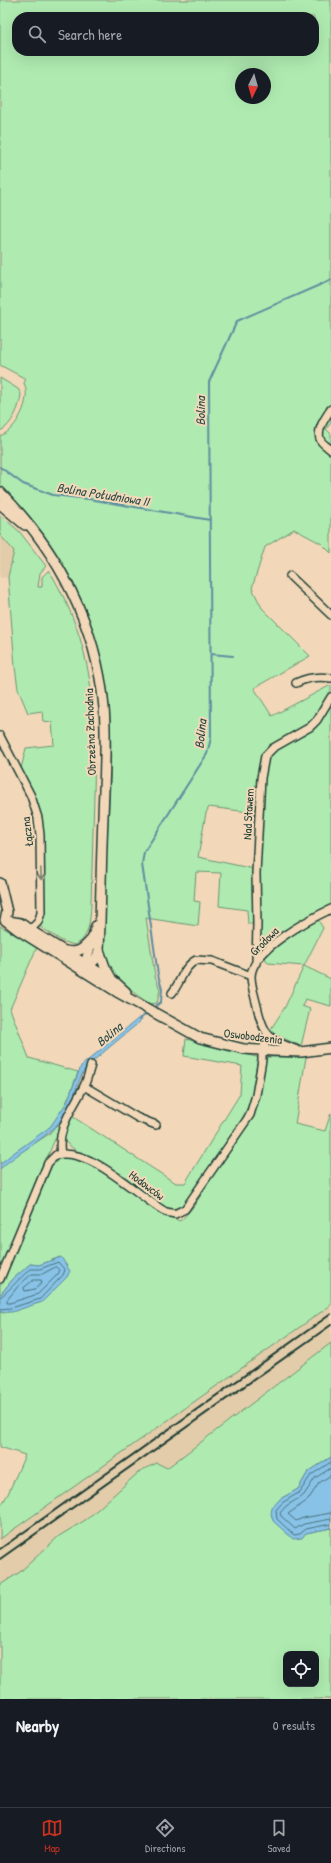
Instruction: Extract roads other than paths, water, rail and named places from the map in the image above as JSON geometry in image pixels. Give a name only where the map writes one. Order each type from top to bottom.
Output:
[{"type":"street","points":[[331,409],[322,424],[320,437],[321,441],[331,450]]},
{"type":"street","name":"Obrzeżna Zachodnia","points":[[0,492],[18,510],[61,571],[82,615],[94,652],[102,690],[105,750],[99,950]]},
{"type":"street","name":"Obrzeżna Zachodnia","points":[[0,504],[37,535]]},
{"type":"street","points":[[290,576],[331,615]]},
{"type":"street","points":[[296,683],[305,678],[318,676],[331,678]]},
{"type":"street","name":"Nad Stawem","points":[[256,964],[256,873],[261,778],[265,756],[273,748],[310,727],[317,720],[331,697]]},
{"type":"street","name":"Łączna","points":[[0,736],[34,805],[38,818],[40,835],[41,913],[38,922],[30,930]]},
{"type":"street","points":[[0,883],[7,912],[2,920]]},
{"type":"street","name":"Grodowa","points":[[251,976],[256,964],[281,938],[296,927],[331,910]]},
{"type":"street","name":"Obrzeżna Zachodnia","points":[[87,965],[86,961],[99,919]]},
{"type":"street","name":"Oswobodzenia","points":[[2,920],[20,923],[115,982],[138,1003]]},
{"type":"street","name":"Oswobodzenia","points":[[2,920],[159,1016],[200,1038],[227,1046],[273,1052],[301,1052],[331,1048]]},
{"type":"street","name":"Obrzeżna Zachodnia","points":[[65,951],[73,953],[80,951],[93,937]]},
{"type":"street","points":[[92,976],[87,965],[91,964],[96,959],[99,950]]},
{"type":"street","name":"Oswobodzenia","points":[[99,950],[105,967],[115,982]]},
{"type":"street","points":[[172,993],[181,980],[186,969],[196,960],[212,961],[251,976],[262,1026],[273,1052]]},
{"type":"street","name":"Oswobodzenia","points":[[72,964],[82,966],[87,965]]},
{"type":"street","points":[[267,1038],[301,1052]]},
{"type":"street","points":[[262,1051],[267,1038]]},
{"type":"street","points":[[273,1052],[276,1047],[275,1041]]},
{"type":"street","name":"Hodowców","points":[[61,1154],[81,1157],[122,1179],[166,1212],[176,1214],[180,1212],[190,1203],[247,1120],[256,1096],[262,1051]]},
{"type":"street","points":[[0,1279],[48,1163],[56,1155],[61,1154],[61,1132],[84,1086],[92,1065]]},
{"type":"street","points":[[84,1086],[138,1118],[156,1125]]},
{"type":"water","points":[[140,1017],[142,1020],[87,1066],[80,1078],[68,1110],[57,1124],[42,1138],[0,1169],[0,1164],[50,1127],[67,1102],[81,1066]]},
{"type":"water","points":[[61,1257],[70,1271],[67,1277],[42,1302],[12,1312],[0,1312],[0,1295],[13,1279],[30,1264],[39,1265]]},
{"type":"water","points":[[331,1457],[331,1528],[306,1533],[302,1538],[293,1539],[273,1521],[271,1514],[272,1508],[280,1499],[298,1489],[308,1472]]},
{"type":"waterway","name":"Bolina","points":[[153,1008],[161,1002],[162,989],[158,975],[142,864],[144,852],[207,754],[211,738],[209,382],[237,321],[331,280]]},
{"type":"waterway","name":"Bolina Południowa II","points":[[0,467],[23,484],[53,495],[89,499],[210,520]]},
{"type":"waterway","points":[[211,654],[233,656]]},
{"type":"waterway","name":"Bolina","points":[[139,1020],[148,1012]]},
{"type":"railway","points":[[0,1549],[331,1314]]},
{"type":"railway","points":[[0,1559],[331,1325]]}]
